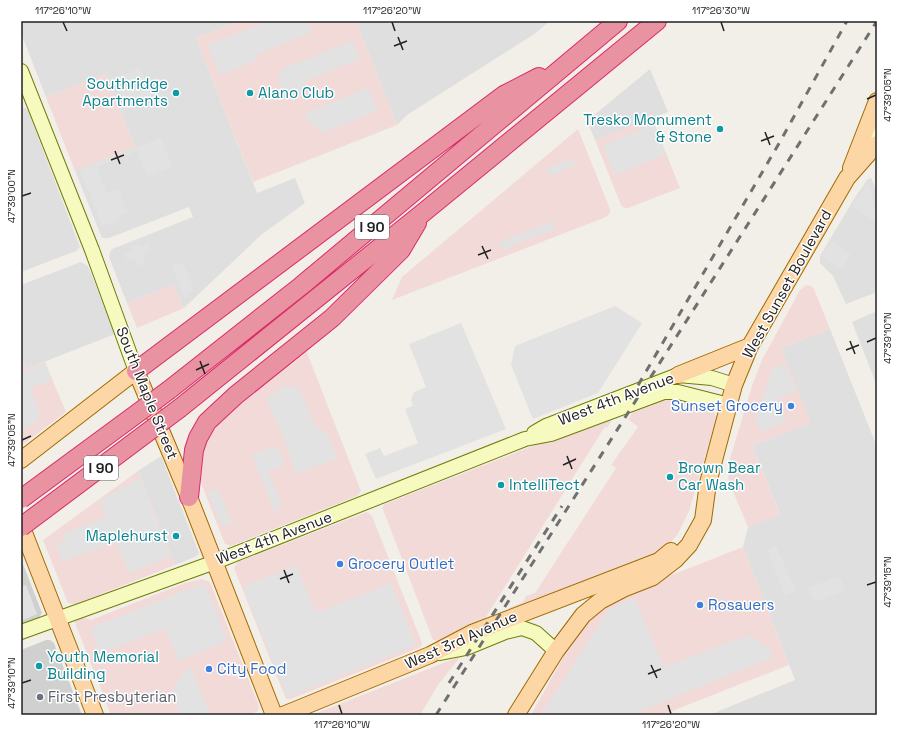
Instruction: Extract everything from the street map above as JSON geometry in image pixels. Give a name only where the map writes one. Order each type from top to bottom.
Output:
[{"type":"highway","name":"I 90","points":[[21,499],[169,390],[301,286],[618,21]]},
{"type":"highway","name":"I 90","points":[[21,526],[55,503],[180,408],[424,212],[657,21]]},
{"type":"highway","points":[[136,371],[504,95],[572,60]]},
{"type":"highway","points":[[189,496],[194,450],[198,438],[210,419],[236,395],[332,318],[401,250],[424,212]]},
{"type":"highway","points":[[21,533],[55,503]]},
{"type":"main road","points":[[847,178],[877,101]]},
{"type":"main road","name":"West Sunset Boulevard","points":[[516,715],[556,651],[583,615],[600,601],[625,588],[654,577],[690,546],[703,520],[708,483],[734,384],[750,346],[847,178],[877,144]]},
{"type":"main road","points":[[678,375],[750,346]]},
{"type":"main road","points":[[21,460],[136,371]]},
{"type":"main road","name":"South Maple Street","points":[[136,371],[189,496],[274,715]]},
{"type":"main road","name":"West Sunset Boulevard","points":[[640,568],[659,561],[674,548],[684,536],[708,483]]},
{"type":"main road","points":[[21,526],[58,618],[94,715]]},
{"type":"main road","name":"West 3rd Avenue","points":[[283,715],[430,655],[472,633],[640,568]]},
{"type":"street","name":"South Maple Street","points":[[21,71],[92,250],[136,371]]},
{"type":"street","points":[[847,178],[877,130]]},
{"type":"street","name":"West 4th Avenue","points":[[21,632],[215,562],[525,439],[546,426],[678,375],[712,378],[734,384]]},
{"type":"street","name":"West 4th Avenue","points":[[525,439],[551,434],[664,392],[678,392],[729,406]]},
{"type":"street","points":[[430,655],[466,648],[505,632],[522,628],[536,633],[556,651]]},
{"type":"shaded area","points":[[21,21],[240,21],[196,38],[257,193],[295,178],[305,203],[261,235],[184,308],[173,285],[127,303],[109,257],[112,249],[193,217],[189,207],[109,238],[102,238],[75,171],[135,147],[106,74],[46,97],[21,33]]},
{"type":"shaded area","points":[[240,21],[356,21],[397,125],[253,182],[196,38]]},
{"type":"shaded area","points":[[268,21],[307,21],[312,32],[255,55],[257,60],[220,75],[208,45]]},
{"type":"shaded area","points":[[356,21],[550,21],[533,35],[407,115],[397,125]]},
{"type":"shaded area","points":[[352,41],[360,59],[305,81],[308,88],[285,97],[278,80],[282,69]]},
{"type":"shaded area","points":[[140,68],[152,97],[127,106],[115,78]]},
{"type":"shaded area","points":[[650,69],[668,112],[595,140],[587,121]]},
{"type":"shaded area","points":[[106,74],[135,147],[75,171],[46,97]]},
{"type":"shaded area","points":[[368,88],[377,111],[322,133],[306,119],[306,113]]},
{"type":"shaded area","points":[[21,107],[26,108],[28,111],[80,247],[76,251],[21,272]]},
{"type":"shaded area","points":[[652,118],[680,188],[628,208],[624,208],[621,205],[595,140]]},
{"type":"shaded area","points":[[654,124],[666,154],[615,175],[603,145]]},
{"type":"shaded area","points":[[578,129],[610,209],[610,213],[606,217],[392,300],[402,277]]},
{"type":"shaded area","points":[[161,138],[172,167],[147,177],[137,151],[97,167],[107,193],[118,189],[127,212],[118,216],[119,220],[102,226],[80,170]]},
{"type":"shaded area","points":[[569,160],[577,164],[553,175],[546,172],[545,169]]},
{"type":"shaded area","points":[[871,178],[877,191],[877,292],[846,304],[833,276],[820,263],[820,256],[854,199],[867,180]]},
{"type":"shaded area","points":[[868,182],[876,212],[875,221],[852,206]]},
{"type":"shaded area","points":[[553,221],[555,229],[515,244],[507,250],[497,243]]},
{"type":"shaded area","points":[[832,241],[851,254],[841,269],[822,257]]},
{"type":"shaded area","points":[[138,244],[142,247],[148,244],[151,250],[144,253],[143,257],[146,263],[137,266],[134,258],[127,260],[125,253],[131,251],[133,246]]},
{"type":"shaded area","points":[[81,262],[88,266],[115,334],[26,369],[21,357],[21,285]]},
{"type":"shaded area","points":[[171,263],[182,264],[185,267],[193,288],[185,299]]},
{"type":"shaded area","points":[[173,285],[184,308],[137,328],[127,303]]},
{"type":"shaded area","points":[[806,285],[811,286],[814,289],[830,329],[781,348],[811,423],[752,446],[780,515],[748,527],[729,482],[729,462],[752,386],[762,360],[800,290]]},
{"type":"shaded area","points":[[615,306],[642,323],[598,393],[533,419],[511,365],[515,346]]},
{"type":"shaded area","points":[[877,311],[877,386],[852,322]]},
{"type":"shaded area","points":[[461,323],[506,429],[376,479],[365,454],[380,448],[384,456],[418,443],[405,409],[413,406],[411,400],[414,392],[426,387],[409,344]]},
{"type":"shaded area","points":[[830,329],[877,447],[877,715],[709,715],[795,680],[743,547],[748,527],[780,514],[752,446],[810,423],[781,348]]},
{"type":"shaded area","points":[[306,350],[361,491],[357,496],[231,546],[225,544],[201,483],[199,473],[202,448],[222,419]]},
{"type":"shaded area","points":[[21,357],[26,369],[45,362],[66,412],[21,446]]},
{"type":"shaded area","points":[[45,363],[52,380],[30,388],[39,412],[36,423],[21,430],[21,373]]},
{"type":"shaded area","points":[[785,364],[796,391],[777,398],[786,422],[761,432],[756,420],[772,369]]},
{"type":"shaded area","points":[[284,386],[299,387],[315,427],[327,433],[337,458],[296,475],[284,438],[266,398]]},
{"type":"shaded area","points":[[668,395],[709,406],[715,414],[716,419],[689,511],[678,534],[670,543],[652,556],[503,616],[509,608],[523,602],[526,596],[535,593],[616,468],[611,465],[638,427],[628,419],[637,406]]},
{"type":"shaded area","points":[[615,414],[608,427],[604,428],[481,625],[438,641],[433,640],[382,507],[385,504]]},
{"type":"shaded area","points":[[271,447],[276,448],[281,453],[285,465],[268,471],[283,507],[274,511],[252,455]]},
{"type":"shaded area","points":[[161,456],[199,553],[197,556],[175,565],[138,471]]},
{"type":"shaded area","points":[[138,471],[175,565],[75,604],[68,603],[43,540]]},
{"type":"shaded area","points":[[140,478],[170,557],[129,573],[116,541],[63,561],[56,544],[65,540],[63,534],[107,517],[100,501]]},
{"type":"shaded area","points":[[218,489],[232,523],[222,527],[208,493]]},
{"type":"shaded area","points":[[367,512],[372,516],[422,643],[421,647],[291,699],[286,699],[234,568],[238,562]]},
{"type":"shaded area","points":[[776,546],[796,591],[785,596],[767,550]]},
{"type":"shaded area","points":[[743,547],[789,665],[662,715],[531,715],[575,636],[591,616],[609,602],[628,592]]},
{"type":"shaded area","points":[[21,559],[42,613],[38,619],[21,625]]},
{"type":"shaded area","points":[[296,565],[316,613],[391,583],[416,645],[287,697],[243,587]]},
{"type":"shaded area","points":[[839,576],[845,590],[814,602],[808,588]]},
{"type":"shaded area","points":[[202,579],[210,582],[259,706],[258,711],[250,715],[111,715],[75,623],[76,619],[82,617],[91,620],[185,583]]},
{"type":"shaded area","points":[[205,583],[227,640],[179,661],[165,628],[100,653],[90,628]]},
{"type":"shaded area","points":[[26,585],[37,614],[21,621],[21,586]]},
{"type":"shaded area","points":[[634,598],[664,667],[749,635],[769,648],[773,657],[631,715],[541,715],[610,608]]},
{"type":"shaded area","points":[[46,640],[50,640],[54,643],[82,715],[21,715],[21,650]]},
{"type":"shaded area","points":[[461,656],[438,685],[420,715],[312,715]]},
{"type":"shaded area","points":[[191,668],[210,715],[181,715],[172,693],[184,671]]},
{"type":"railway","points":[[630,399],[781,140],[847,21]]},
{"type":"railway","points":[[436,715],[877,21]]},
{"type":"railway","points":[[449,683],[562,506]]},
{"type":"place","name":"Southridge Apartments","points":[[176,93]]},
{"type":"place","name":"Alano Club","points":[[250,93]]},
{"type":"place","name":"Tresko Monument & Stone","points":[[720,129]]},
{"type":"place","name":"Sunset Grocery","points":[[791,406]]},
{"type":"place","name":"Brown Bear Car Wash","points":[[670,477]]},
{"type":"place","name":"IntelliTect","points":[[501,485]]},
{"type":"place","name":"Maplehurst","points":[[176,536]]},
{"type":"place","name":"Grocery Outlet","points":[[340,564]]},
{"type":"place","name":"Rosauers","points":[[700,605]]},
{"type":"place","name":"Youth Memorial Building","points":[[39,666]]},
{"type":"place","name":"City Food","points":[[209,669]]},
{"type":"place","name":"First Presbyterian","points":[[40,697]]}]
